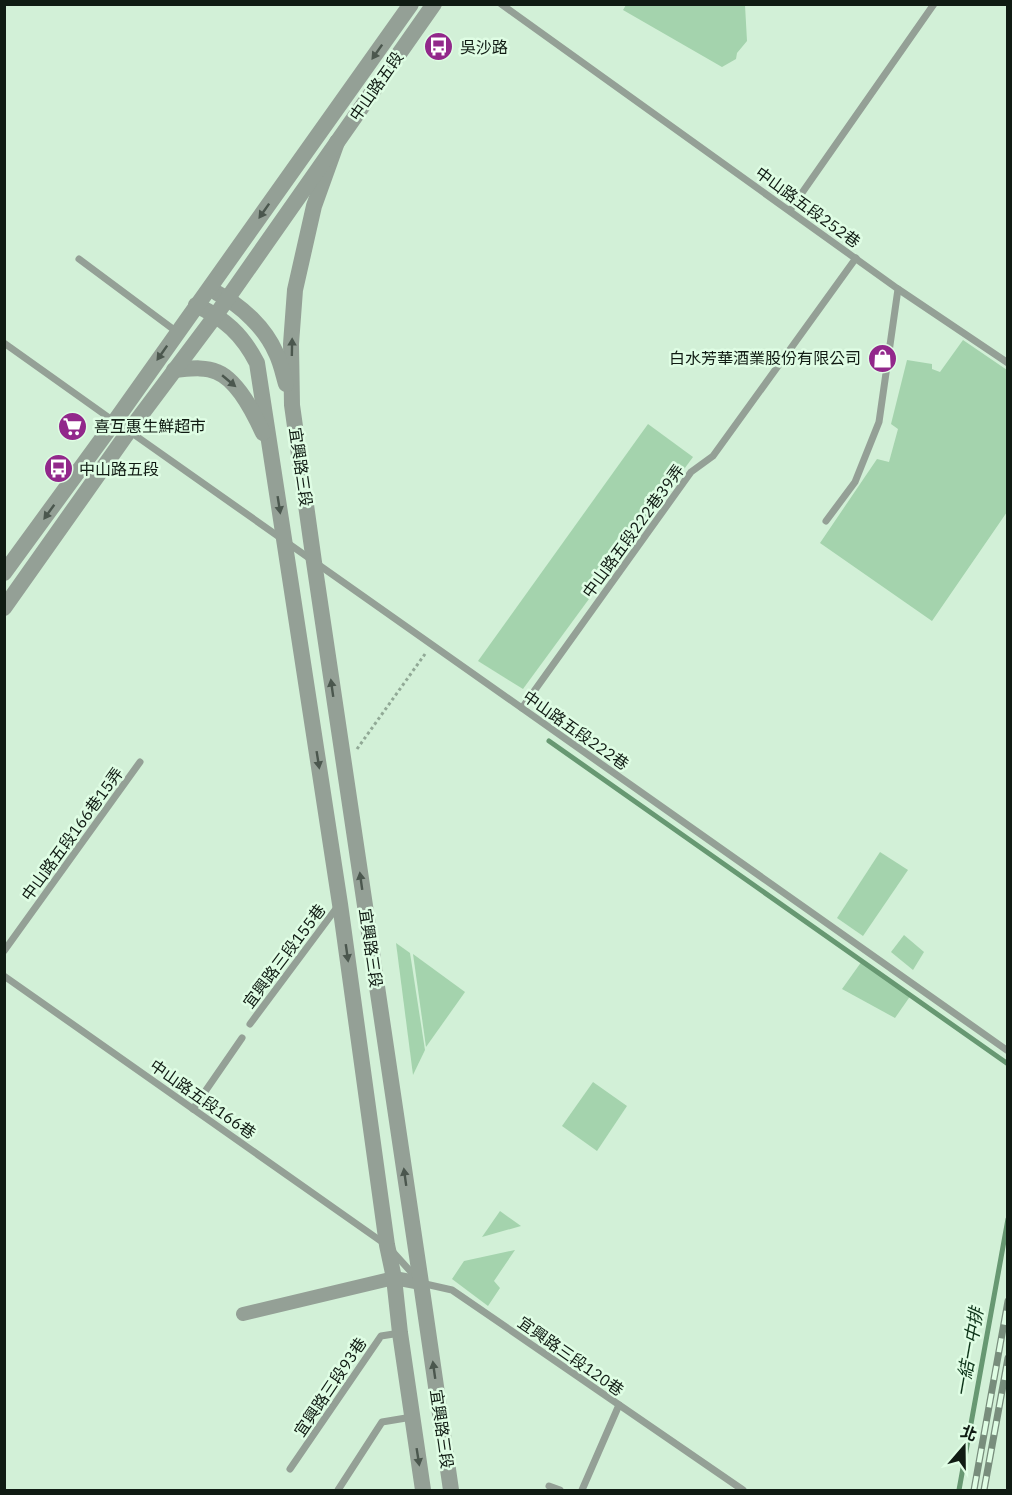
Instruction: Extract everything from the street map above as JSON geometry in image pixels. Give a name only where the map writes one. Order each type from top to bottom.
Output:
[{"type":"street","name":"中山路五段","points":[[4,573],[115,421],[411,4]]},
{"type":"street","name":"中山路五段","points":[[4,608],[129,431],[216,315],[434,4]]},
{"type":"street","name":"宜興路三段","points":[[337,141],[314,206],[295,290],[291,344],[292,405],[451,1491]]},
{"type":"street","name":"宜興路三段","points":[[208,289],[227,298],[248,315],[268,338],[277,354],[292,405]]},
{"type":"street","name":"宜興路三段","points":[[196,305],[216,315],[237,332],[249,347],[257,363],[340,904],[423,1491]]},
{"type":"street","name":"宜興路三段","points":[[174,370],[199,368],[218,372],[234,384],[258,422],[270,447]]},
{"type":"street","points":[[243,1314],[394,1278],[421,1283]]},
{"type":"lane","name":"中山路五段252巷","points":[[501,4],[898,289],[1008,363]]},
{"type":"lane","points":[[790,210],[934,4]]},
{"type":"lane","name":"中山路五段222巷39弄","points":[[522,708],[691,472],[713,456],[856,258]]},
{"type":"lane","points":[[79,259],[177,332]]},
{"type":"lane","points":[[826,521],[855,482],[879,422],[898,289]]},
{"type":"lane","name":"中山路五段222巷","points":[[4,343],[1008,1051]]},
{"type":"lane","name":"中山路五段166巷15弄","points":[[4,951],[140,762]]},
{"type":"lane","name":"宜興路三段155巷","points":[[250,1024],[340,904]]},
{"type":"lane","name":"中山路五段166巷","points":[[4,976],[387,1245]]},
{"type":"lane","points":[[194,1109],[242,1038]]},
{"type":"lane","points":[[387,1245],[421,1283]]},
{"type":"lane","name":"宜興路三段120巷","points":[[421,1283],[452,1290],[743,1491]]},
{"type":"lane","name":"宜興路三段93巷","points":[[290,1469],[381,1335],[400,1333]]},
{"type":"lane","points":[[582,1491],[619,1405]]},
{"type":"lane","points":[[338,1491],[382,1422],[412,1417]]},
{"type":"lane","points":[[549,1486],[560,1491]]},
{"type":"path","points":[[344,767],[431,645]]},
{"type":"green space","points":[[626,5],[745,5],[747,41],[737,53],[736,59],[722,67],[623,10]]},
{"type":"green space","points":[[963,340],[1007,370],[1007,512],[932,621],[820,543],[877,459],[889,462],[898,429],[891,424],[907,360],[932,364],[932,369],[940,372]]},
{"type":"green space","points":[[648,424],[693,457],[523,689],[478,661]]},
{"type":"green space","points":[[880,852],[908,870],[863,936],[837,918]]},
{"type":"green space","points":[[904,935],[924,952],[913,970],[891,952]]},
{"type":"green space","points":[[396,943],[410,953],[425,1050],[413,1075]]},
{"type":"green space","points":[[413,954],[465,992],[426,1047]]},
{"type":"green space","points":[[862,961],[911,995],[895,1018],[842,989]]},
{"type":"green space","points":[[593,1082],[627,1106],[597,1151],[562,1126]]},
{"type":"green space","points":[[500,1211],[521,1226],[482,1237]]},
{"type":"green space","points":[[515,1250],[494,1281],[500,1288],[488,1306],[452,1279],[464,1261]]},
{"type":"waterway","points":[[549,741],[1008,1064]]},
{"type":"waterway","name":"一結一中排","points":[[959,1490],[1008,1219]]},
{"type":"railway","points":[[974,1490],[1008,1301]]},
{"type":"railway","points":[[984,1490],[1008,1358]]},
{"type":"place","name":"吳沙路","points":[[439,47]]},
{"type":"place","name":"白水芳華酒業股份有限公司","points":[[882,358]]},
{"type":"place","name":"喜互惠生鮮超市","points":[[73,426]]},
{"type":"place","name":"中山路五段","points":[[58,469]]}]
